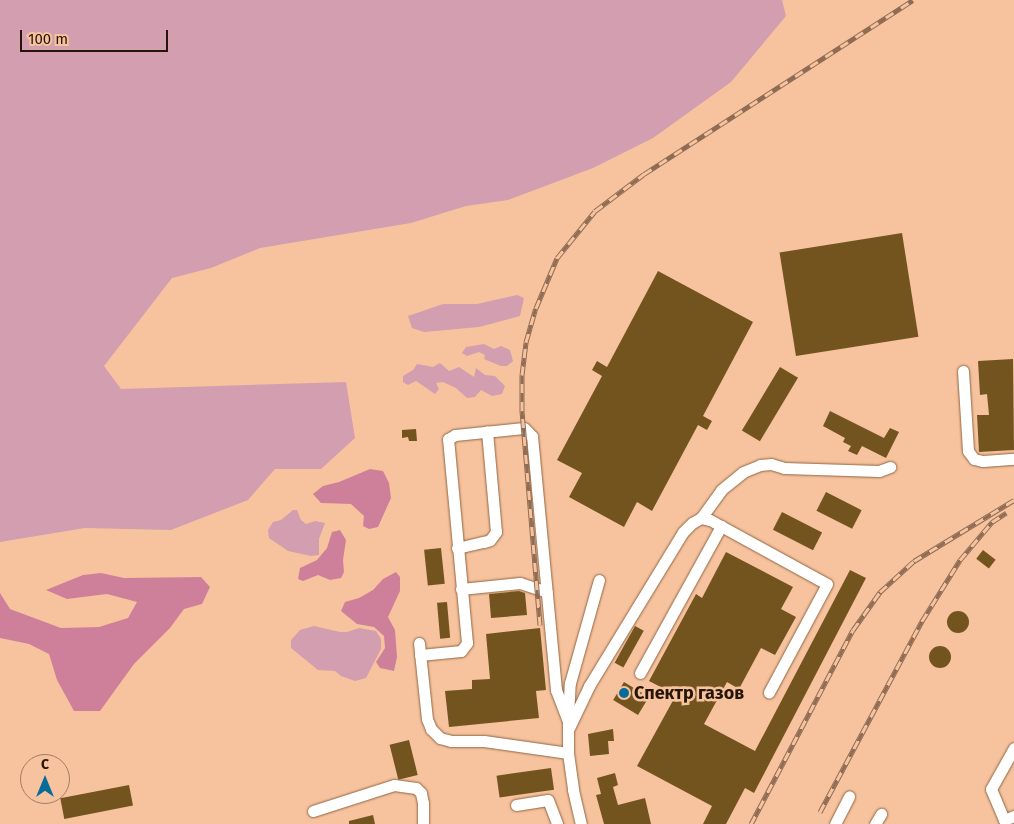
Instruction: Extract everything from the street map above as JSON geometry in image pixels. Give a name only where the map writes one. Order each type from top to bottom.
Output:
[{"type":"lane","points":[[963,371],[968,451],[974,459],[983,461],[1014,459]]},
{"type":"lane","points":[[420,655],[455,652],[464,648],[467,643],[447,442],[450,436],[455,435],[522,428],[530,432],[532,436],[556,690],[568,726]]},
{"type":"lane","points":[[457,548],[490,540],[496,532],[487,431]]},
{"type":"lane","points":[[568,726],[589,686],[683,532],[692,523],[701,518],[721,490],[743,472],[760,465],[771,464],[784,468],[879,471],[890,467]]},
{"type":"lane","points":[[701,518],[721,526],[827,584],[769,692]]},
{"type":"lane","points":[[640,673],[721,526]]},
{"type":"lane","points":[[581,824],[573,790],[568,753],[570,683],[599,580]]},
{"type":"lane","points":[[461,588],[520,583],[547,592]]},
{"type":"lane","points":[[419,643],[427,719],[431,729],[440,738],[451,742],[484,741],[568,753]]},
{"type":"lane","points":[[1014,748],[991,789],[1004,820],[1014,816]]},
{"type":"lane","points":[[313,811],[394,785],[416,788],[421,793],[424,803],[423,824]]},
{"type":"lane","points":[[835,824],[849,796]]},
{"type":"lane","points":[[516,806],[548,800],[557,824]]},
{"type":"shaded area","points":[[0,0],[782,0],[786,16],[731,82],[653,138],[593,168],[508,200],[466,206],[411,223],[260,248],[211,268],[172,278],[104,366],[121,389],[346,382],[355,438],[321,469],[275,469],[248,500],[171,530],[85,528],[0,542]]},
{"type":"shaded area","points":[[517,295],[524,298],[520,316],[479,327],[424,332],[412,328],[408,316],[443,304],[477,304]]},
{"type":"shaded area","points":[[484,344],[494,349],[501,346],[510,350],[513,361],[507,366],[501,366],[484,359],[485,355],[479,352],[467,356],[462,353],[466,347]]},
{"type":"shaded area","points":[[440,363],[449,371],[459,367],[474,377],[476,368],[485,375],[495,376],[505,386],[502,394],[492,396],[481,390],[475,397],[467,398],[456,388],[443,382],[436,383],[439,389],[435,394],[416,381],[408,385],[403,382],[403,376],[413,370],[417,364],[433,367]]},
{"type":"shaded area","points":[[370,469],[383,471],[389,483],[391,498],[378,527],[369,529],[363,526],[364,516],[351,504],[321,503],[313,494],[323,486],[339,482]]},
{"type":"shaded area","points":[[293,510],[297,510],[301,520],[306,524],[315,521],[325,523],[319,539],[319,555],[311,556],[288,551],[269,538],[268,530],[273,522],[281,520]]},
{"type":"shaded area","points":[[340,530],[346,540],[343,560],[344,572],[341,578],[330,580],[318,575],[303,581],[298,579],[300,568],[317,560],[327,548],[332,532]]},
{"type":"shaded area","points":[[396,572],[400,577],[400,591],[388,617],[395,630],[397,657],[394,671],[380,668],[376,662],[385,648],[384,636],[374,627],[357,624],[341,611],[345,602],[359,598],[373,590],[383,579]]},
{"type":"shaded area","points":[[101,573],[124,578],[201,577],[210,587],[202,604],[184,609],[170,628],[134,664],[100,711],[74,711],[57,680],[49,654],[29,644],[0,638],[0,593],[10,609],[61,628],[99,627],[128,618],[137,602],[107,594],[67,599],[46,590],[83,575]]},
{"type":"shaded area","points":[[314,626],[340,632],[359,628],[376,631],[381,639],[381,649],[366,678],[355,681],[341,676],[335,671],[318,670],[291,648],[291,640],[300,630]]},
{"type":"building","points":[[902,233],[918,337],[796,356],[780,252]]},
{"type":"building","points":[[658,271],[753,322],[703,416],[712,421],[707,430],[698,425],[652,511],[637,502],[624,527],[569,497],[582,473],[557,460],[602,376],[592,370],[597,361],[607,367]]},
{"type":"building","points":[[1013,359],[1014,450],[979,452],[977,415],[989,415],[987,394],[980,395],[978,361]]},
{"type":"building","points":[[780,367],[798,378],[760,441],[742,430]]},
{"type":"building","points":[[830,411],[884,438],[890,428],[899,432],[886,458],[862,446],[857,455],[848,451],[851,446],[843,442],[845,438],[823,426]]},
{"type":"building","points":[[416,429],[417,441],[409,441],[408,437],[402,438],[402,430]]},
{"type":"building","points":[[826,492],[862,510],[852,529],[816,511]]},
{"type":"building","points":[[782,512],[822,532],[813,550],[773,530]]},
{"type":"building","points":[[441,548],[445,584],[428,586],[424,550]]},
{"type":"building","points":[[983,550],[996,560],[989,569],[976,559]]},
{"type":"building","points":[[726,552],[793,587],[781,609],[796,617],[775,655],[761,648],[739,689],[727,682],[704,724],[755,751],[850,570],[866,578],[754,793],[745,788],[726,824],[703,824],[712,806],[637,766],[676,695],[649,681],[696,594],[702,598]]},
{"type":"building","points":[[519,591],[525,593],[527,615],[491,618],[489,594]]},
{"type":"building","points":[[447,602],[450,638],[440,639],[437,603]]},
{"type":"building","points":[[958,611],[966,614],[969,622],[966,630],[958,633],[950,630],[947,622],[950,614]]},
{"type":"building","points":[[635,626],[644,631],[623,668],[615,663]]},
{"type":"building","points":[[540,628],[546,690],[536,691],[539,718],[449,727],[445,691],[472,689],[472,680],[490,679],[486,634]]},
{"type":"building","points":[[940,646],[948,649],[951,657],[948,665],[940,668],[932,665],[929,657],[932,649]]},
{"type":"building","points":[[624,682],[649,697],[638,715],[613,700]]},
{"type":"building","points":[[613,729],[614,741],[608,741],[609,754],[590,756],[588,734]]},
{"type":"building","points":[[409,740],[418,775],[398,780],[390,745]]},
{"type":"building","points":[[551,768],[554,790],[500,797],[497,776]]},
{"type":"building","points":[[615,773],[618,785],[613,787],[618,805],[645,798],[651,824],[604,824],[596,795],[601,794],[597,778]]},
{"type":"building","points":[[129,785],[133,806],[64,819],[61,804],[70,804],[70,796]]},
{"type":"building","points":[[373,815],[375,824],[349,824],[349,821]]},
{"type":"railway","points":[[540,625],[522,411],[522,375],[526,342],[536,308],[557,258],[595,211],[644,174],[913,0]]},
{"type":"railway","points":[[751,824],[853,630],[880,592],[914,561],[1014,500]]},
{"type":"railway","points":[[820,812],[922,621],[960,560],[992,522],[1006,513]]},
{"type":"place","name":"Спектр газов","points":[[624,693]]}]
